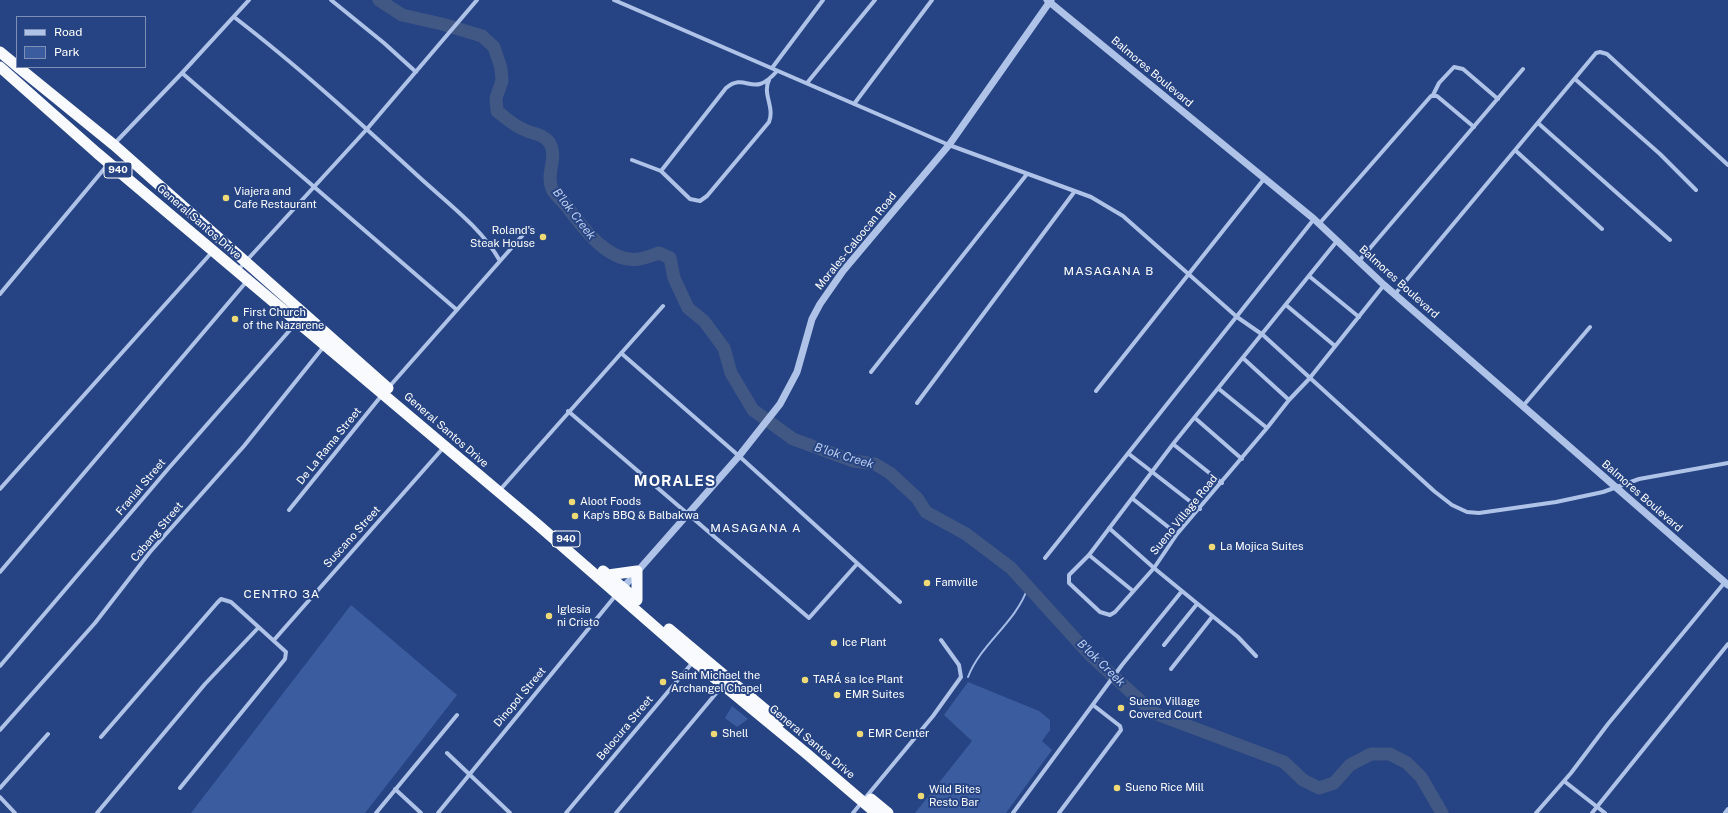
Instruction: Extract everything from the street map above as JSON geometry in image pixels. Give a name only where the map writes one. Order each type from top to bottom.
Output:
[{"type":"highway","name":"General Santos Drive","points":[[0,52],[16,65]]},
{"type":"highway","name":"General Santos Drive","points":[[0,67],[109,163],[297,322],[386,391],[501,488],[620,590],[696,658],[865,799],[876,813]]},
{"type":"highway","name":"General Santos Drive","points":[[19,68],[114,145],[246,262],[386,391],[444,447],[501,488],[608,575],[620,590],[637,600],[723,685],[807,754],[865,799],[888,813]]},
{"type":"highway","points":[[608,575],[637,571],[637,600]]},
{"type":"street","points":[[114,145],[249,0]]},
{"type":"street","points":[[331,0],[384,43],[416,72]]},
{"type":"street","points":[[237,271],[367,129],[477,0]]},
{"type":"street","points":[[614,0],[949,145],[1091,197],[1123,216],[1237,317],[1263,335],[1309,379],[1434,491],[1459,509],[1479,513],[1580,497],[1639,479],[1728,463]]},
{"type":"street","points":[[772,68],[823,0]]},
{"type":"street","points":[[807,83],[875,0]]},
{"type":"street","points":[[854,104],[932,0]]},
{"type":"street","name":"Morales-Caloocan Road","points":[[620,590],[739,456],[771,415],[790,388],[797,372],[812,319],[820,304],[843,271],[949,145],[1049,1]]},
{"type":"street","name":"Balmores Boulevard","points":[[1049,1],[1316,222],[1384,285],[1726,583]]},
{"type":"street","points":[[234,17],[278,51],[367,129],[476,230],[490,245],[500,261]]},
{"type":"street","points":[[1395,294],[1516,151],[1596,53],[1603,52],[1728,165]]},
{"type":"street","points":[[1045,558],[1237,317],[1316,222],[1432,95],[1438,83],[1454,68],[1458,67],[1463,69],[1498,98]]},
{"type":"street","points":[[1359,261],[1523,69]]},
{"type":"street","points":[[661,171],[726,88],[732,83],[747,83],[754,86],[762,85],[777,71]]},
{"type":"street","points":[[182,73],[315,186],[457,310]]},
{"type":"street","points":[[1575,79],[1660,154],[1696,190]]},
{"type":"street","points":[[632,160],[661,171],[690,199],[700,201],[708,196],[769,122],[772,109],[766,89],[769,80]]},
{"type":"street","points":[[1432,95],[1437,96],[1474,127]]},
{"type":"street","points":[[1538,123],[1670,240]]},
{"type":"street","points":[[1516,151],[1602,229]]},
{"type":"street","points":[[0,294],[109,163]]},
{"type":"street","points":[[871,372],[1027,174]]},
{"type":"street","points":[[1096,391],[1264,179]]},
{"type":"street","points":[[917,403],[1075,191]]},
{"type":"street","name":"De La Rama Street","points":[[289,510],[386,391],[530,226]]},
{"type":"street","points":[[1109,528],[1154,568],[1115,612],[1110,615],[1100,612],[1070,583],[1070,575],[1089,555],[1109,528],[1133,499],[1173,444],[1244,359],[1337,241]]},
{"type":"street","points":[[0,489],[213,250]]},
{"type":"street","points":[[1309,276],[1359,316]]},
{"type":"street","points":[[0,572],[248,280]]},
{"type":"street","name":"Sueno Village Road","points":[[1256,656],[1238,637],[1154,568],[1177,534],[1268,428],[1289,400],[1309,379],[1384,285]]},
{"type":"street","points":[[1286,305],[1335,346]]},
{"type":"street","points":[[501,488],[663,306]]},
{"type":"street","name":"Franial Street","points":[[0,666],[168,469],[297,322]]},
{"type":"street","points":[[1523,406],[1590,327]]},
{"type":"street","name":"Cabang Street","points":[[0,730],[95,623],[150,552],[244,446],[325,345]]},
{"type":"street","points":[[621,353],[739,456],[900,602]]},
{"type":"street","points":[[1244,359],[1289,400]]},
{"type":"street","points":[[1219,389],[1268,428]]},
{"type":"street","points":[[568,411],[809,618],[857,564]]},
{"type":"street","points":[[1195,418],[1242,459]]},
{"type":"street","points":[[1173,444],[1222,483]]},
{"type":"street","name":"Suscano Street","points":[[274,640],[444,447]]},
{"type":"street","points":[[1129,454],[1200,508]]},
{"type":"street","points":[[1133,499],[1177,534]]},
{"type":"street","points":[[1089,555],[1134,591]]},
{"type":"street","points":[[1536,813],[1564,781],[1608,724],[1726,583]]},
{"type":"street","name":"Dinopol Street","points":[[438,813],[470,776],[500,736],[620,590]]},
{"type":"street","points":[[1013,813],[1122,665],[1182,591]]},
{"type":"street","points":[[101,737],[221,599],[231,602],[286,652],[286,659],[180,788]]},
{"type":"street","points":[[1164,645],[1197,604]]},
{"type":"street","points":[[1171,669],[1212,617]]},
{"type":"street","points":[[97,813],[205,684],[258,628]]},
{"type":"street","points":[[853,813],[933,716],[961,678],[960,665],[941,640]]},
{"type":"street","points":[[1592,813],[1728,644]]},
{"type":"street","name":"Belocura Street","points":[[566,813],[696,658]]},
{"type":"street","points":[[616,813],[723,685]]},
{"type":"street","points":[[1059,813],[1121,730],[1120,726],[1093,706]]},
{"type":"street","points":[[376,813],[457,715]]},
{"type":"street","points":[[0,788],[48,734]]},
{"type":"street","points":[[447,753],[510,813]]},
{"type":"street","points":[[1564,781],[1605,813]]},
{"type":"street","points":[[395,789],[421,813]]},
{"type":"street","points":[[0,797],[15,813]]},
{"type":"street","points":[[1725,813],[1728,809]]},
{"type":"green space","points":[[351,605],[457,695],[365,813],[191,813]]},
{"type":"green space","points":[[968,682],[1039,711],[1050,720],[1050,730],[1042,741],[1052,750],[1006,813],[915,813],[972,741],[944,715]]},
{"type":"green space","points":[[732,706],[748,719],[737,727],[725,718]]},
{"type":"waterway","name":"B'lok Creek","points":[[379,0],[402,15],[442,24],[482,36],[494,47],[501,68],[502,81],[496,98],[497,111],[517,126],[547,139],[553,153],[550,177],[553,192],[589,234],[598,243],[617,256],[628,259],[642,259],[659,253],[670,258],[674,278],[688,308],[704,321],[724,348],[731,373],[753,410],[793,439],[853,461],[875,464],[890,473],[917,498],[926,512],[966,534],[1011,568],[1090,655],[1154,713],[1284,762],[1303,780],[1319,788],[1334,783],[1350,765],[1371,754],[1390,754],[1407,763],[1421,777],[1442,813]]},
{"type":"waterway","points":[[968,677],[981,654],[1023,600],[1028,587]]},
{"type":"place","name":"Viajera and Cafe Restaurant","points":[[226,198]]},
{"type":"place","name":"Roland's Steak House","points":[[543,237]]},
{"type":"place","name":"First Church of the Nazarene","points":[[235,319]]},
{"type":"place","name":"Aloot Foods","points":[[572,502]]},
{"type":"place","name":"Kap's BBQ & Balbakwa","points":[[575,516]]},
{"type":"place","name":"La Mojica Suites","points":[[1212,547]]},
{"type":"place","name":"Famville","points":[[927,583]]},
{"type":"place","name":"Iglesia ni Cristo","points":[[549,616]]},
{"type":"place","name":"Ice Plant","points":[[834,643]]},
{"type":"place","name":"TARÁ sa Ice Plant","points":[[805,680]]},
{"type":"place","name":"Saint Michael the Archangel Chapel","points":[[663,682]]},
{"type":"place","name":"EMR Suites","points":[[837,695]]},
{"type":"place","name":"Sueno Village Covered Court","points":[[1121,708]]},
{"type":"place","name":"Shell","points":[[714,734]]},
{"type":"place","name":"EMR Center","points":[[860,734]]},
{"type":"place","name":"Sueno Rice Mill","points":[[1117,788]]},
{"type":"place","name":"Wild Bites Resto Bar","points":[[921,796]]},
{"type":"district","name":"MASAGANA B","points":[[1109,271]]},
{"type":"district","name":"MORALES","points":[[675,481]]},
{"type":"district","name":"MASAGANA A","points":[[756,528]]},
{"type":"district","name":"CENTRO 3A","points":[[282,594]]}]
